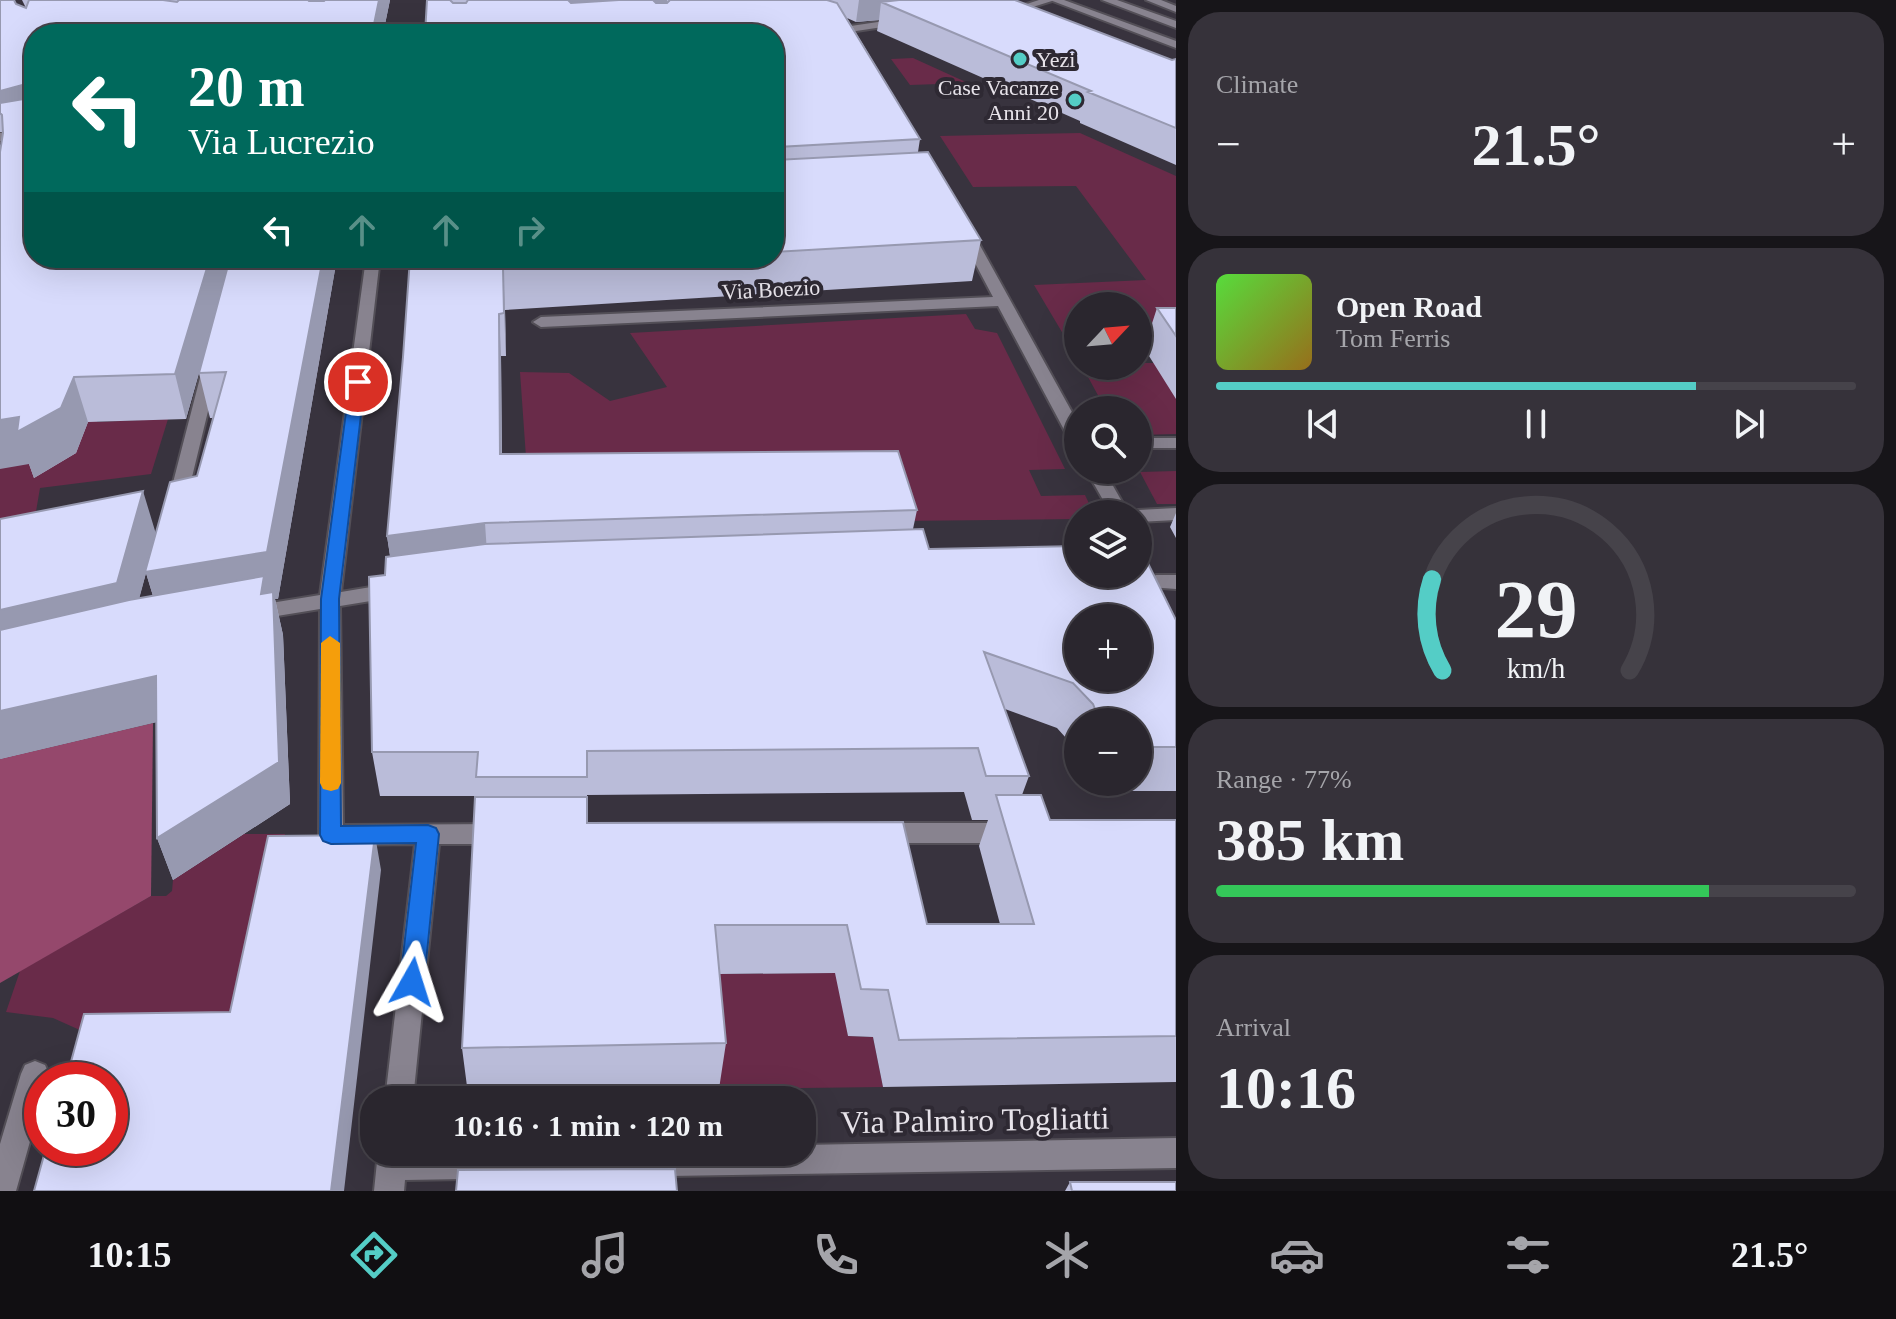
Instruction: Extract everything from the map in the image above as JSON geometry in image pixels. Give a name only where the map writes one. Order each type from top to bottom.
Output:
[{"type":"street","points":[[1012,0],[1055,16]]},
{"type":"street","points":[[987,16],[1053,0],[1176,45]]},
{"type":"street","points":[[1107,0],[1174,23]]},
{"type":"street","points":[[1151,0],[1176,9]]},
{"type":"street","points":[[810,20],[849,35],[911,20]]},
{"type":"street","points":[[1140,32],[1174,23]]},
{"type":"street","points":[[0,137],[24,132]]},
{"type":"street","points":[[960,222],[1064,414]]},
{"type":"street","points":[[372,268],[330,599],[331,835],[523,834]]},
{"type":"street","name":"Via Boezio","points":[[541,322],[1002,301]]},
{"type":"street","points":[[170,528],[216,348]]},
{"type":"street","points":[[1152,443],[1176,443]]},
{"type":"street","points":[[1152,515],[1176,514]]},
{"type":"street","points":[[1152,567],[1166,582],[1169,608]]},
{"type":"street","points":[[237,616],[409,589]]},
{"type":"street","points":[[858,833],[1033,833]]},
{"type":"street","points":[[401,1086],[428,834]]},
{"type":"street","points":[[1,1191],[24,1112]]},
{"type":"street","name":"Via Palmiro Togliatti","points":[[391,1170],[1176,1153]]},
{"type":"shaded area","points":[[913,58],[968,83],[910,85],[891,59]]},
{"type":"shaded area","points":[[1080,133],[1176,176],[1176,347],[1152,348],[1152,292],[1064,292],[1064,336],[1034,285],[1146,280],[1076,186],[973,187],[940,136]]},
{"type":"shaded area","points":[[966,314],[975,329],[997,333],[1064,467],[1029,470],[1041,496],[1085,495],[1087,500],[1064,500],[1064,519],[897,521],[529,500],[520,372],[569,373],[610,401],[667,387],[630,333]]},
{"type":"shaded area","points":[[1152,363],[1176,363],[1176,434],[1152,435],[1152,396],[1098,396],[1090,380],[1152,380]]},
{"type":"shaded area","points":[[97,413],[97,422],[168,419],[151,474],[40,488],[31,541],[0,546],[0,464]]},
{"type":"shaded area","points":[[1176,471],[1176,504],[1157,504],[1146,484],[1152,484],[1152,472]]},
{"type":"shaded area","points":[[153,723],[151,896],[0,983],[0,759]]},
{"type":"shaded area","points":[[244,834],[285,834],[243,1046],[82,1031],[53,1018],[6,1012],[20,971],[151,896],[166,896],[172,891],[173,880]]},
{"type":"shaded area","points":[[836,973],[848,1036],[873,1037],[883,1087],[719,1086],[711,974]]},
{"type":"building","points":[[0,0],[14,0],[26,8],[29,0],[379,0],[374,24],[24,24],[24,86],[0,91]]},
{"type":"building","points":[[427,0],[466,3],[468,0],[568,0],[571,3],[653,0],[667,3],[670,0],[827,0],[837,3],[920,139],[784,147],[784,24],[426,24]]},
{"type":"building","points":[[1015,0],[1176,59],[1176,128],[881,2]]},
{"type":"building","points":[[24,95],[24,268],[207,268],[175,374],[74,377],[61,408],[17,432],[19,417],[0,420],[0,152],[3,133],[0,103],[23,99]]},
{"type":"building","points":[[928,152],[981,240],[784,251],[784,160]]},
{"type":"building","points":[[227,268],[321,268],[267,552],[145,572],[170,482],[197,476],[226,372],[199,373]]},
{"type":"building","points":[[409,268],[503,268],[504,313],[499,314],[500,454],[898,451],[917,510],[485,523],[387,536]]},
{"type":"building","points":[[1157,308],[1176,308],[1176,336]]},
{"type":"building","points":[[143,491],[117,583],[0,610],[0,519]]},
{"type":"building","points":[[923,529],[929,549],[1064,546],[1064,588],[1152,588],[1152,571],[1176,620],[1176,747],[1152,747],[1152,708],[1095,708],[1082,692],[1152,692],[1152,604],[1064,604],[1064,680],[984,652],[1029,776],[986,776],[978,748],[587,751],[587,777],[476,777],[478,752],[372,752],[369,577],[385,575],[386,557],[485,544]]},
{"type":"building","points":[[264,576],[261,594],[273,592],[279,762],[157,838],[156,676],[0,711],[0,630],[129,600]]},
{"type":"building","points":[[996,795],[1041,795],[1050,820],[1176,820],[1176,1036],[899,1040],[888,990],[861,989],[847,925],[715,925],[726,1043],[462,1048],[475,797],[587,797],[587,823],[903,822],[927,924],[1034,924]]},
{"type":"building","points":[[375,835],[331,1191],[34,1191],[41,1166],[128,1166],[128,1062],[71,1062],[84,1014],[230,1012],[268,836]]},
{"type":"building","points":[[675,1169],[677,1191],[456,1191],[458,1170]]},
{"type":"building","points":[[1070,1182],[1176,1182],[1176,1191],[1072,1191]]},
{"type":"slow traffic","points":[[330,643],[331,783]]},
{"type":"place","name":"Yezi","points":[[1020,59]]},
{"type":"place","name":"Case Vacanze Anni 20","points":[[1075,100]]},
{"type":"route","points":[[358,382],[330,599],[331,835],[428,834],[412,982]]}]
